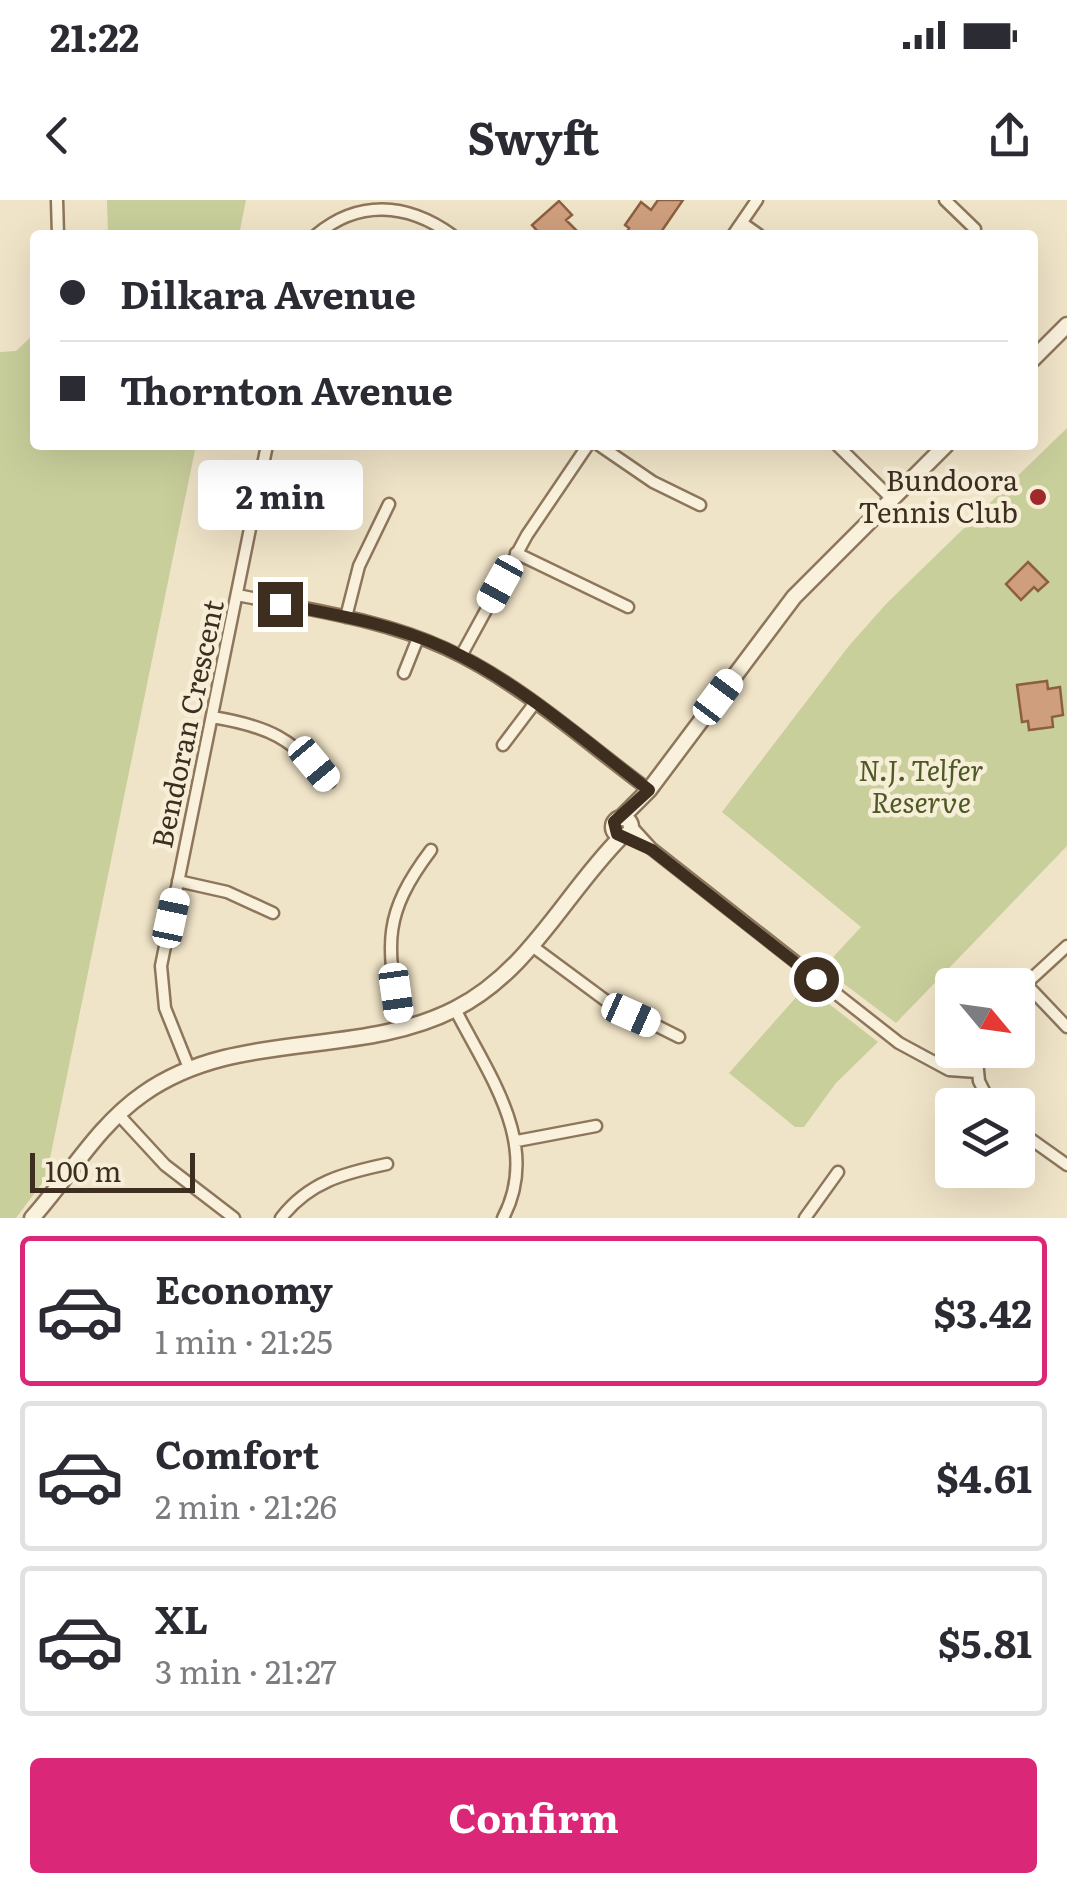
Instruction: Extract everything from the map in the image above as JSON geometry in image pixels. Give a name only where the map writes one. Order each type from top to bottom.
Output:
[{"type":"street","points":[[56,200],[58,230]]},
{"type":"street","points":[[737,230],[757,200]]},
{"type":"street","points":[[945,200],[975,228]]},
{"type":"street","points":[[322,230],[350,207],[382,202],[417,211],[445,230]]},
{"type":"street","points":[[742,223],[752,230]]},
{"type":"street","points":[[1038,354],[1067,325]]},
{"type":"street","name":"Bendoran Crescent","points":[[189,1068],[169,1022],[162,990],[163,954],[266,450]]},
{"type":"street","points":[[461,656],[516,552],[585,450]]},
{"type":"street","points":[[606,450],[653,482],[700,505]]},
{"type":"street","points":[[842,450],[892,499]]},
{"type":"street","points":[[32,1218],[118,1114],[154,1086],[189,1068],[228,1056],[402,1028],[455,1009],[490,988],[532,946],[624,828],[794,597],[941,450]]},
{"type":"street","points":[[346,617],[358,566],[389,504]]},
{"type":"street","points":[[516,552],[628,607]]},
{"type":"street","points":[[237,596],[346,617],[418,638],[461,656],[534,704],[649,790]]},
{"type":"street","points":[[404,673],[418,638]]},
{"type":"street","points":[[503,745],[534,704]]},
{"type":"street","points":[[212,716],[260,727],[285,738],[330,782]]},
{"type":"street","points":[[624,828],[899,1043],[935,1064]]},
{"type":"street","points":[[402,1028],[390,929],[400,894],[431,850]]},
{"type":"street","points":[[178,881],[227,892],[273,913]]},
{"type":"street","points":[[532,946],[605,1000],[680,1037]]},
{"type":"street","points":[[1035,976],[1067,946]]},
{"type":"street","points":[[1035,999],[1067,1027]]},
{"type":"street","points":[[455,1009],[517,1141],[516,1186],[503,1218]]},
{"type":"street","points":[[976,1068],[984,1088]]},
{"type":"street","points":[[118,1114],[166,1164],[234,1218]]},
{"type":"street","points":[[517,1141],[596,1126]]},
{"type":"street","points":[[1035,1142],[1067,1165]]},
{"type":"street","points":[[281,1218],[303,1195],[326,1180],[386,1164]]},
{"type":"street","points":[[805,1218],[838,1172]]},
{"type":"street","points":[[42,1218],[54,1193]]},
{"type":"green space","points":[[107,200],[246,200],[240,230],[108,230]]},
{"type":"green space","points":[[30,338],[30,450],[195,450],[46,1178],[16,1218],[0,1218],[0,352],[16,351]]},
{"type":"green space","name":"N.J. Telfer Reserve","points":[[1067,428],[1067,846],[949,968],[935,968],[935,983],[896,1023],[823,968],[861,927],[722,812],[848,647],[886,604]]},
{"type":"green space","points":[[806,986],[878,1042],[836,1083],[804,1127],[795,1127],[729,1073]]},
{"type":"building","points":[[658,200],[683,200],[662,230],[628,230],[625,225],[641,202],[651,210]]},
{"type":"building","points":[[559,201],[572,215],[566,220],[576,230],[536,230],[532,225]]},
{"type":"building","points":[[1028,562],[1048,582],[1038,591],[1034,587],[1021,600],[1006,584]]},
{"type":"building","points":[[1047,681],[1048,689],[1060,687],[1063,715],[1052,717],[1053,727],[1029,730],[1028,721],[1022,722],[1017,685]]},
{"type":"place","name":"Bundoora Tennis Club","points":[[1038,497]]},
{"type":"route","points":[[280,604],[404,632],[444,648],[498,678],[649,790],[614,822],[617,834],[652,850],[816,979]]}]
